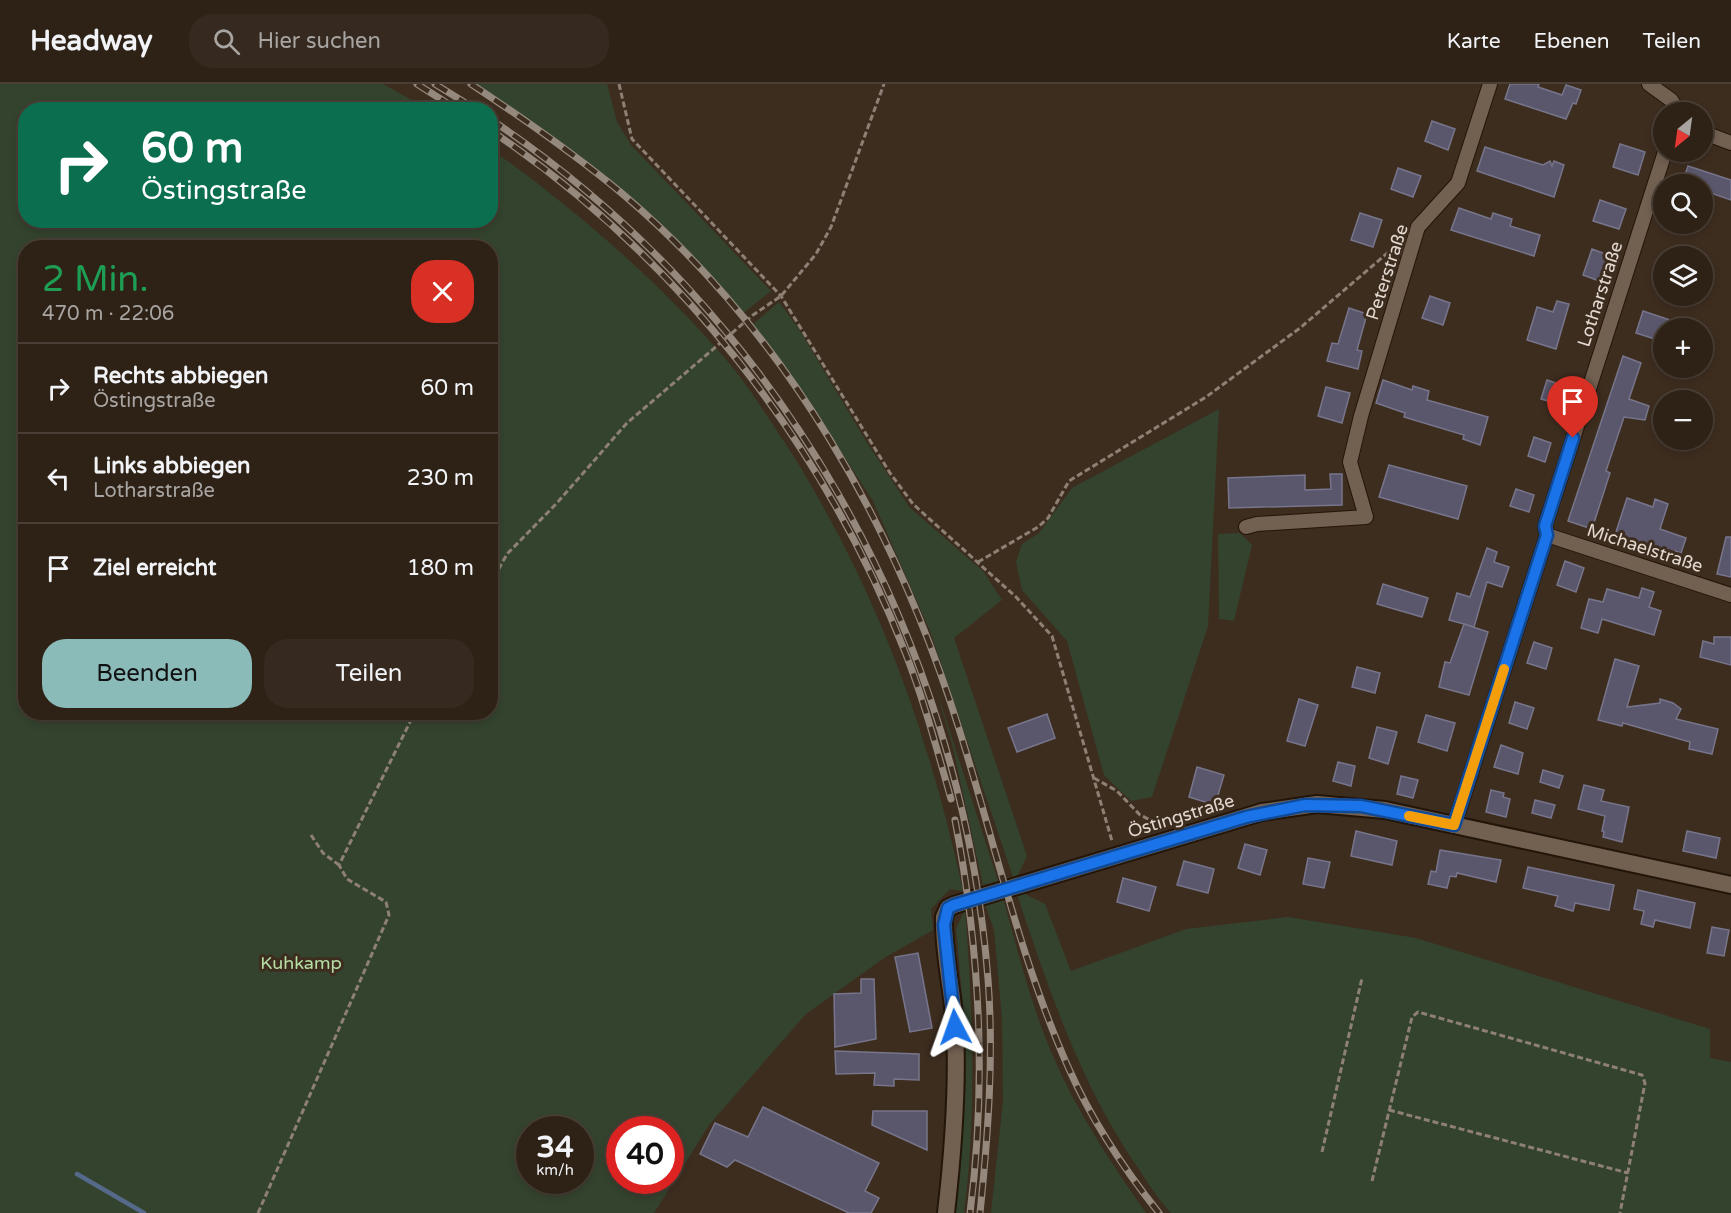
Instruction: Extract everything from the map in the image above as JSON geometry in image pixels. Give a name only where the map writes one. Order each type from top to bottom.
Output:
[{"type":"street","name":"Peterstraße","points":[[1246,527],[1257,524],[1366,517],[1350,462],[1361,416],[1418,227],[1458,183],[1490,84]]},
{"type":"street","points":[[1649,84],[1672,102]]},
{"type":"street","points":[[1713,136],[1731,143]]},
{"type":"street","name":"Lotharstraße","points":[[1454,825],[1547,535],[1545,526],[1662,162]]},
{"type":"street","name":"Michaelstraße","points":[[1547,535],[1731,595]]},
{"type":"street","name":"Östingstraße","points":[[946,1213],[954,1130],[956,1065],[953,992],[944,925],[948,908],[1240,818],[1305,805],[1361,806],[1731,885]]},
{"type":"path","points":[[619,84],[632,139],[781,296],[885,465],[913,504],[1043,623],[1052,636],[1114,846]]},
{"type":"path","points":[[498,570],[507,554],[556,504],[627,423],[753,315],[781,296],[816,254],[831,227],[884,84]]},
{"type":"path","points":[[978,562],[1038,527],[1048,518],[1069,480],[1206,397],[1300,328],[1418,227]]},
{"type":"path","points":[[339,865],[411,720]]},
{"type":"path","points":[[1094,778],[1117,791],[1140,815],[1161,825],[1167,831]]},
{"type":"path","points":[[258,1213],[389,915],[386,902],[347,879],[339,865],[323,853],[311,835]]},
{"type":"path","points":[[1322,1152],[1362,978]]},
{"type":"path","points":[[1372,1180],[1412,1017],[1418,1012],[1642,1075],[1645,1083],[1620,1213]]},
{"type":"path","points":[[1389,1110],[1628,1173]]},
{"type":"green space","name":"Kuhkamp","points":[[0,84],[383,84],[415,102],[18,102],[18,228],[498,228],[498,154],[554,196],[613,246],[698,328],[733,368],[787,446],[847,551],[895,661],[934,774],[963,891],[950,889],[931,909],[933,930],[884,958],[806,1014],[709,1125],[684,1165],[684,1116],[606,1116],[606,1194],[666,1194],[654,1213],[0,1213]]},
{"type":"green space","points":[[474,84],[607,84],[617,122],[631,145],[771,291],[742,314],[674,240],[630,198],[554,138]]},
{"type":"green space","points":[[779,302],[799,329],[866,441],[910,508],[983,571],[1002,600],[954,638],[1027,856],[1018,875],[1013,877],[930,631],[873,501],[800,389],[752,325]]},
{"type":"green space","points":[[1219,409],[1208,626],[1152,797],[1131,801],[1104,775],[1067,641],[1022,590],[1016,562],[1022,544],[1039,533],[1072,488]]},
{"type":"green space","points":[[1240,533],[1252,545],[1234,621],[1219,619],[1218,534]]},
{"type":"green space","points":[[934,682],[998,881],[983,885],[953,748]]},
{"type":"green space","points":[[1023,893],[1045,904],[1071,971],[1186,929],[1288,917],[1416,938],[1710,1029],[1710,1058],[1731,1062],[1731,1213],[1171,1213],[1152,1189],[1116,1134],[1082,1068],[1067,1034],[1017,894]]},
{"type":"green space","points":[[1003,898],[1031,998],[1062,1077],[1095,1137],[1146,1213],[991,1213],[1003,1101],[1002,1018],[994,930],[985,904]]},
{"type":"green space","points":[[965,909],[972,1023],[971,1137],[964,1213],[955,1213],[965,1080],[962,994],[956,929]]},
{"type":"building","points":[[1510,84],[1539,84],[1538,87],[1562,95],[1566,85],[1581,90],[1576,104],[1573,103],[1566,119],[1505,99]]},
{"type":"building","points":[[1432,121],[1455,129],[1448,150],[1425,141]]},
{"type":"building","points":[[1620,144],[1645,152],[1638,175],[1613,167]]},
{"type":"building","points":[[1485,147],[1543,165],[1550,161],[1552,166],[1554,161],[1564,165],[1554,197],[1477,171]]},
{"type":"building","points":[[1688,166],[1713,174],[1685,174]]},
{"type":"building","points":[[1398,168],[1421,176],[1413,197],[1391,189]]},
{"type":"building","points":[[1713,174],[1731,180],[1731,200],[1713,194]]},
{"type":"building","points":[[1600,200],[1626,209],[1619,229],[1593,221]]},
{"type":"building","points":[[1459,208],[1491,219],[1493,213],[1512,219],[1510,226],[1540,235],[1534,256],[1451,230]]},
{"type":"building","points":[[1360,213],[1382,220],[1373,247],[1351,240]]},
{"type":"building","points":[[1592,249],[1611,256],[1602,282],[1583,275]]},
{"type":"building","points":[[1430,296],[1450,303],[1443,325],[1422,318]]},
{"type":"building","points":[[1557,301],[1569,304],[1556,349],[1527,340],[1537,307],[1553,312]]},
{"type":"building","points":[[1349,308],[1367,314],[1357,350],[1362,351],[1358,369],[1327,361],[1332,343],[1338,344]]},
{"type":"building","points":[[1643,311],[1664,318],[1653,318],[1653,338],[1636,333]]},
{"type":"building","points":[[1623,356],[1641,363],[1629,399],[1649,406],[1645,420],[1624,417],[1606,471],[1610,473],[1592,529],[1568,521]]},
{"type":"building","points":[[1383,380],[1412,390],[1413,386],[1429,391],[1427,400],[1488,417],[1480,445],[1463,439],[1464,435],[1404,417],[1405,413],[1376,403]]},
{"type":"building","points":[[1547,380],[1568,387],[1562,405],[1541,399]]},
{"type":"building","points":[[1326,387],[1350,393],[1342,423],[1318,416]]},
{"type":"building","points":[[1534,437],[1551,443],[1545,462],[1528,456]]},
{"type":"building","points":[[1389,465],[1467,486],[1458,519],[1379,497]]},
{"type":"building","points":[[1330,474],[1342,474],[1342,505],[1229,508],[1228,478],[1305,475],[1305,490],[1331,489]]},
{"type":"building","points":[[1516,489],[1534,495],[1529,512],[1510,506]]},
{"type":"building","points":[[1627,498],[1653,507],[1655,499],[1668,504],[1660,529],[1686,538],[1681,553],[1675,551],[1674,555],[1614,538]]},
{"type":"building","points":[[1726,537],[1731,537],[1731,577],[1717,574]]},
{"type":"building","points":[[1487,548],[1497,552],[1494,562],[1509,567],[1502,587],[1487,582],[1474,627],[1449,620],[1457,593],[1470,597]]},
{"type":"building","points":[[1565,561],[1584,568],[1576,592],[1557,585]]},
{"type":"building","points":[[1383,584],[1428,598],[1422,617],[1377,604]]},
{"type":"building","points":[[1642,588],[1654,592],[1649,607],[1661,611],[1654,635],[1602,619],[1598,633],[1581,628],[1589,599],[1603,602],[1607,589],[1639,598]]},
{"type":"building","points":[[1464,624],[1488,632],[1469,695],[1439,687],[1445,662],[1450,663]]},
{"type":"building","points":[[1714,637],[1731,637],[1731,665],[1700,657],[1703,641],[1714,644]]},
{"type":"building","points":[[1534,642],[1552,648],[1546,669],[1527,663]]},
{"type":"building","points":[[1615,659],[1639,666],[1627,707],[1660,703],[1660,699],[1673,703],[1681,709],[1676,719],[1718,729],[1712,754],[1689,749],[1690,742],[1623,723],[1622,726],[1598,720]]},
{"type":"building","points":[[1357,667],[1380,673],[1375,693],[1352,687]]},
{"type":"building","points":[[1299,699],[1318,705],[1305,746],[1287,741]]},
{"type":"building","points":[[1515,702],[1534,708],[1527,729],[1509,723]]},
{"type":"building","points":[[1047,714],[1055,738],[1017,752],[1008,728]]},
{"type":"building","points":[[1426,715],[1455,723],[1447,751],[1418,742]]},
{"type":"building","points":[[1377,727],[1397,732],[1388,764],[1369,758]]},
{"type":"building","points":[[1501,745],[1523,753],[1518,774],[1494,767]]},
{"type":"building","points":[[1338,762],[1355,766],[1351,786],[1333,781]]},
{"type":"building","points":[[1197,767],[1224,775],[1215,805],[1189,797]]},
{"type":"building","points":[[1543,770],[1563,776],[1559,788],[1540,782]]},
{"type":"building","points":[[1401,776],[1418,780],[1413,798],[1397,794]]},
{"type":"building","points":[[1584,785],[1604,790],[1601,801],[1629,807],[1622,842],[1603,837],[1605,816],[1578,809]]},
{"type":"building","points":[[1491,790],[1504,793],[1503,797],[1510,799],[1506,817],[1486,812]]},
{"type":"building","points":[[1535,800],[1555,805],[1551,818],[1532,813]]},
{"type":"building","points":[[1356,831],[1397,841],[1392,865],[1351,856]]},
{"type":"building","points":[[1687,831],[1720,838],[1716,858],[1683,851]]},
{"type":"building","points":[[1245,844],[1267,850],[1260,875],[1238,868]]},
{"type":"building","points":[[1440,850],[1501,860],[1496,882],[1457,873],[1456,877],[1450,876],[1447,888],[1428,884],[1431,871],[1436,872]]},
{"type":"building","points":[[1308,858],[1330,862],[1324,888],[1303,884]]},
{"type":"building","points":[[1184,861],[1214,869],[1208,893],[1177,885]]},
{"type":"building","points":[[1528,867],[1614,885],[1609,910],[1575,903],[1573,911],[1555,906],[1558,896],[1523,888]]},
{"type":"building","points":[[1123,878],[1156,887],[1149,911],[1117,902]]},
{"type":"building","points":[[1638,890],[1695,903],[1690,928],[1655,920],[1653,927],[1641,924],[1644,911],[1634,909]]},
{"type":"building","points":[[1712,927],[1729,930],[1724,956],[1707,953]]},
{"type":"building","points":[[918,953],[932,1028],[910,1032],[895,957]]},
{"type":"building","points":[[861,979],[874,979],[876,1039],[835,1047],[834,994],[861,993]]},
{"type":"building","points":[[835,1051],[919,1054],[919,1080],[894,1079],[894,1086],[874,1085],[875,1073],[836,1074]]},
{"type":"building","points":[[763,1107],[879,1163],[865,1191],[879,1198],[871,1213],[849,1213],[735,1160],[727,1167],[700,1154],[715,1123],[748,1137]]},
{"type":"building","points":[[873,1111],[927,1111],[927,1150],[872,1125]]},
{"type":"waterway","points":[[77,1174],[144,1213]]},
{"type":"railway","points":[[417,84],[445,102]]},
{"type":"railway","points":[[435,84],[464,102]]},
{"type":"railway","points":[[471,84],[498,102]]},
{"type":"railway","points":[[498,102],[588,166],[625,196],[684,251],[738,310],[786,374],[830,440],[870,510],[904,582],[934,656],[960,732],[1023,945],[1069,1069],[1110,1144],[1159,1213]]},
{"type":"railway","points":[[498,125],[593,197],[686,286],[767,384],[837,492],[895,606],[939,726],[971,851],[990,1008],[989,1096],[980,1213]]},
{"type":"railway","points":[[498,136],[558,180],[623,235],[682,295],[737,360],[787,428],[832,500],[871,575],[912,670],[951,799]]},
{"type":"railway","points":[[955,820],[970,918],[978,1016],[978,1114],[970,1213]]},
{"type":"slow traffic","points":[[1409,816],[1454,825],[1504,669]]},
{"type":"route","points":[[955,1027],[944,925],[944,917],[948,908],[954,905],[1262,812],[1305,805],[1361,806],[1454,825],[1547,535],[1545,526],[1573,438]]}]
